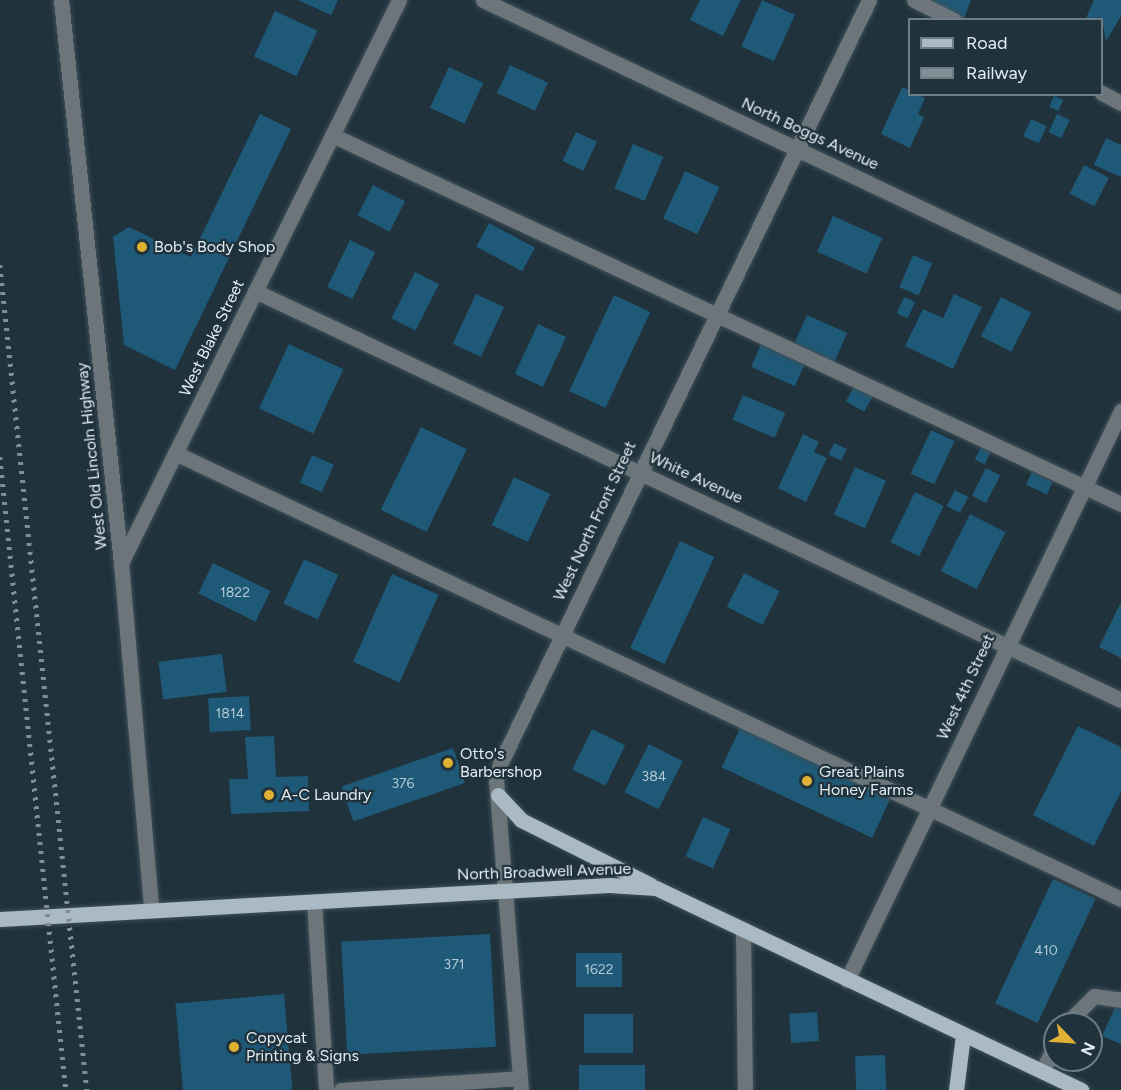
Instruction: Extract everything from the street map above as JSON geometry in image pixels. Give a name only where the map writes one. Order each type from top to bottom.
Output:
[{"type":"main road","points":[[498,795],[521,820],[656,888]]},
{"type":"main road","name":"North Broadwell Avenue","points":[[0,919],[507,890],[656,888],[1081,1090]]},
{"type":"main road","points":[[956,1090],[963,1035]]},
{"type":"street","name":"West Old Lincoln Highway","points":[[61,0],[121,563],[151,909]]},
{"type":"street","name":"West Blake Street","points":[[121,563],[399,0]]},
{"type":"street","name":"North Boggs Avenue","points":[[483,0],[797,147],[1121,303]]},
{"type":"street","name":"West North Front Street","points":[[521,1084],[498,795],[500,764],[638,471],[869,0]]},
{"type":"street","points":[[914,0],[950,18]]},
{"type":"street","points":[[1103,94],[1121,103]]},
{"type":"street","points":[[332,135],[1121,504]]},
{"type":"street","name":"White Avenue","points":[[255,291],[1121,700]]},
{"type":"street","name":"West 4th Street","points":[[847,980],[1006,645],[1121,411]]},
{"type":"street","points":[[175,453],[928,810],[1121,899]]},
{"type":"street","points":[[314,902],[326,1090]]},
{"type":"street","points":[[743,929],[746,1090]]},
{"type":"street","points":[[1078,1012],[1094,996],[1121,1000]]},
{"type":"street","points":[[341,1090],[521,1084]]},
{"type":"building","points":[[298,0],[338,0],[331,15]]},
{"type":"building","points":[[700,0],[741,0],[723,36],[690,20]]},
{"type":"building","points":[[762,0],[795,15],[774,61],[741,47]]},
{"type":"building","points":[[933,0],[971,0],[964,18],[931,6]]},
{"type":"building","points":[[1094,0],[1121,0],[1121,16],[1106,41],[1103,18],[1086,18]]},
{"type":"building","points":[[275,11],[318,31],[296,76],[254,56]]},
{"type":"building","points":[[510,65],[548,83],[535,111],[497,93]]},
{"type":"building","points":[[449,67],[483,83],[464,124],[430,108]]},
{"type":"building","points":[[902,87],[908,90],[908,96],[925,98],[918,114],[924,117],[910,148],[881,134]]},
{"type":"building","points":[[1054,96],[1063,100],[1058,111],[1049,107]]},
{"type":"building","name":"Bob's Body Shop","points":[[260,114],[291,129],[175,370],[124,345],[113,237],[129,227],[191,257]]},
{"type":"building","points":[[1057,114],[1070,120],[1061,138],[1049,132]]},
{"type":"building","points":[[1031,119],[1047,126],[1039,143],[1023,136]]},
{"type":"building","points":[[576,132],[597,142],[583,171],[562,161]]},
{"type":"building","points":[[1106,138],[1121,145],[1121,177],[1094,165]]},
{"type":"building","points":[[633,144],[663,157],[645,201],[614,188]]},
{"type":"building","points":[[1084,165],[1109,178],[1094,206],[1069,194]]},
{"type":"building","points":[[685,171],[719,187],[697,234],[663,218]]},
{"type":"building","points":[[373,185],[405,201],[390,232],[358,215]]},
{"type":"building","points":[[833,216],[882,238],[866,274],[817,252]]},
{"type":"building","points":[[489,223],[535,247],[522,271],[476,247]]},
{"type":"building","points":[[350,240],[375,252],[352,299],[327,287]]},
{"type":"building","points":[[913,255],[932,263],[919,295],[899,287]]},
{"type":"building","points":[[415,272],[439,284],[415,331],[391,318]]},
{"type":"building","points":[[476,294],[504,307],[481,357],[453,344]]},
{"type":"building","points":[[954,294],[982,307],[953,369],[905,346],[923,309],[943,318]]},
{"type":"building","points":[[614,295],[650,312],[605,408],[569,391]]},
{"type":"building","points":[[904,297],[915,302],[908,318],[897,313]]},
{"type":"building","points":[[1001,297],[1031,312],[1011,352],[981,336]]},
{"type":"building","points":[[807,315],[847,333],[834,362],[794,344]]},
{"type":"building","points":[[538,324],[566,337],[543,387],[515,374]]},
{"type":"building","points":[[762,342],[806,362],[795,386],[751,367]]},
{"type":"building","points":[[289,344],[343,369],[313,434],[259,408]]},
{"type":"building","points":[[855,385],[873,395],[864,412],[846,402]]},
{"type":"building","points":[[743,395],[785,413],[775,438],[732,420]]},
{"type":"building","points":[[421,427],[467,449],[427,532],[381,510]]},
{"type":"building","points":[[931,430],[955,441],[934,484],[911,474]]},
{"type":"building","points":[[803,434],[819,442],[814,452],[827,458],[806,502],[778,488]]},
{"type":"building","points":[[834,443],[847,449],[841,461],[829,455]]},
{"type":"building","points":[[981,447],[991,452],[984,464],[975,459]]},
{"type":"building","points":[[312,455],[334,465],[322,492],[300,482]]},
{"type":"building","points":[[855,467],[886,481],[865,528],[834,515]]},
{"type":"building","points":[[986,468],[1000,475],[986,503],[972,496]]},
{"type":"building","points":[[1032,472],[1053,482],[1047,494],[1026,485]]},
{"type":"building","points":[[514,477],[550,494],[528,542],[492,525]]},
{"type":"building","points":[[955,490],[968,497],[960,513],[947,506]]},
{"type":"building","points":[[915,492],[944,506],[919,556],[890,542]]},
{"type":"building","points":[[970,514],[1006,532],[977,589],[941,571]]},
{"type":"building","points":[[680,541],[714,557],[665,664],[630,648]]},
{"type":"building","points":[[304,559],[338,575],[318,619],[283,603]]},
{"type":"building","points":[[213,563],[271,591],[256,622],[198,594]]},
{"type":"building","points":[[744,573],[780,591],[762,625],[727,607]]},
{"type":"building","points":[[392,574],[439,595],[400,682],[353,662]]},
{"type":"building","points":[[1121,602],[1121,658],[1099,647]]},
{"type":"building","points":[[222,654],[227,692],[163,700],[158,662]]},
{"type":"building","points":[[249,696],[251,730],[210,732],[208,698]]},
{"type":"building","name":"Great Plains Honey Farms","points":[[742,724],[892,794],[872,838],[722,768]]},
{"type":"building","points":[[1078,726],[1121,747],[1121,792],[1094,846],[1033,815]]},
{"type":"building","points":[[592,729],[625,745],[606,786],[572,769]]},
{"type":"building","name":"A-C Laundry","points":[[274,736],[276,777],[308,776],[309,811],[231,814],[229,779],[248,779],[245,737]]},
{"type":"building","points":[[649,744],[683,761],[658,809],[624,792]]},
{"type":"building","points":[[453,748],[465,783],[353,821],[341,786]]},
{"type":"building","points":[[703,817],[730,829],[713,868],[686,856]]},
{"type":"building","points":[[1053,879],[1096,899],[1038,1023],[995,1003]]},
{"type":"building","points":[[490,934],[496,1047],[347,1055],[341,942]]},
{"type":"building","points":[[576,953],[622,953],[622,987],[576,987]]},
{"type":"building","name":"Copycat Printing & Signs","points":[[284,994],[292,1090],[183,1090],[175,1003]]},
{"type":"building","points":[[1117,1003],[1121,1005],[1121,1044],[1103,1036]]},
{"type":"building","points":[[817,1012],[819,1041],[791,1043],[789,1014]]},
{"type":"building","points":[[584,1014],[633,1014],[633,1053],[584,1053]]},
{"type":"building","points":[[885,1055],[886,1090],[856,1090],[855,1056]]},
{"type":"building","points":[[579,1065],[645,1065],[645,1090],[579,1090]]},
{"type":"railway","points":[[0,265],[87,1090]]},
{"type":"railway","points":[[0,457],[66,1090]]},
{"type":"place","name":"Bob's Body Shop","points":[[142,247]]},
{"type":"place","name":"Otto's Barbershop","points":[[448,763]]},
{"type":"place","name":"Great Plains Honey Farms","points":[[807,781]]},
{"type":"place","name":"A-C Laundry","points":[[269,795]]},
{"type":"place","name":"Copycat Printing & Signs","points":[[234,1047]]}]
